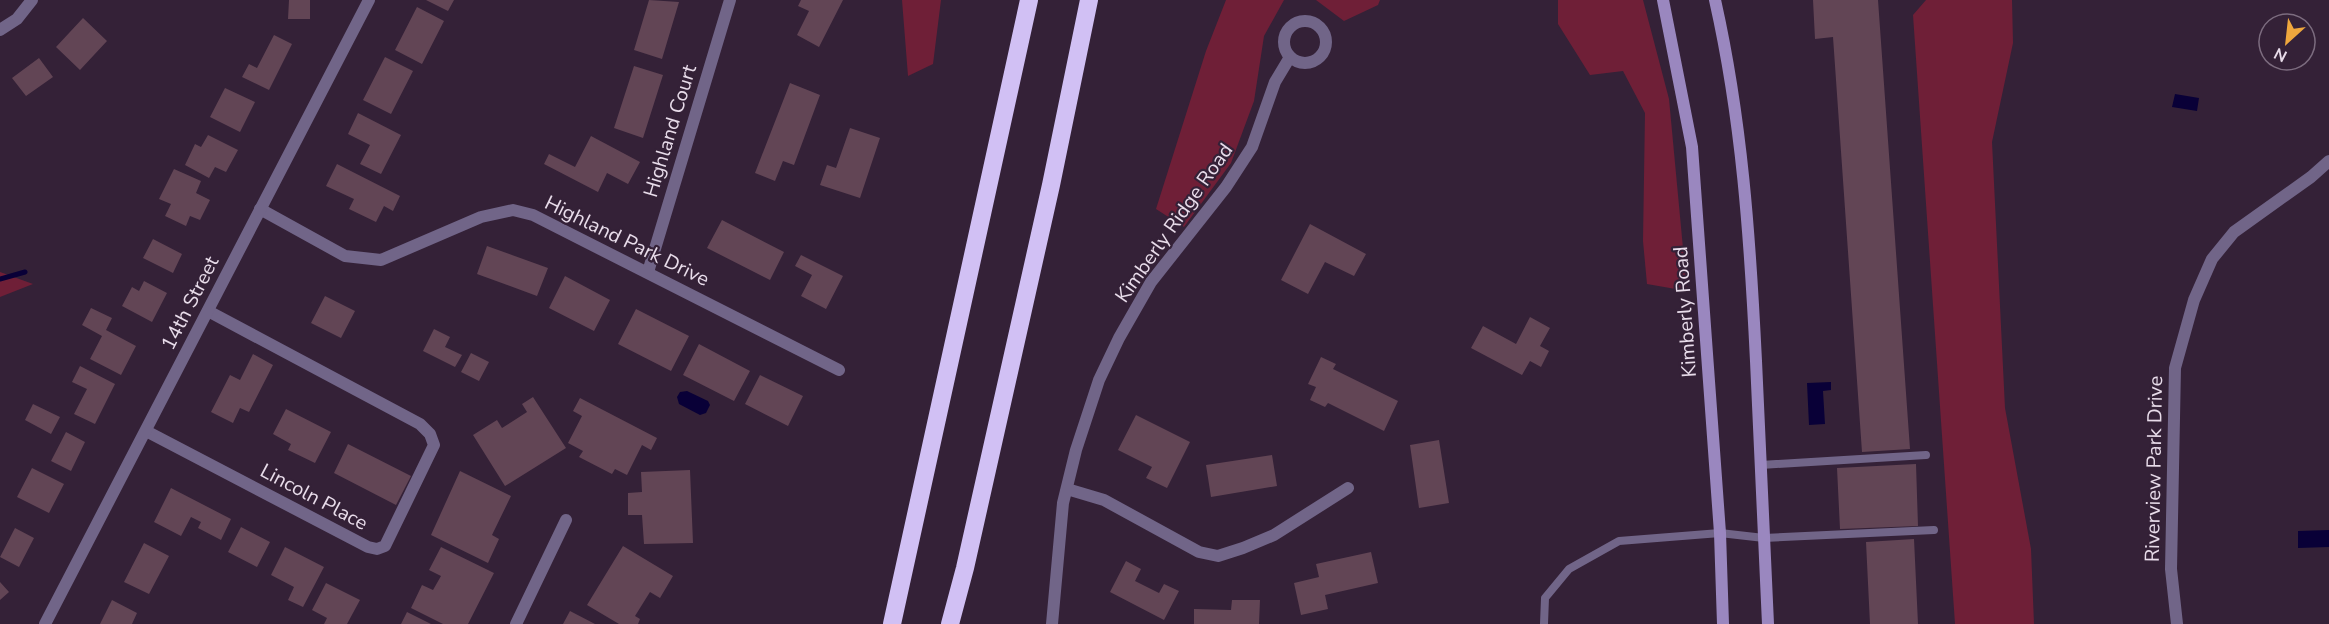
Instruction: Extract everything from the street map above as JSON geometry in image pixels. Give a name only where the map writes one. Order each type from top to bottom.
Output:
[{"type":"highway","points":[[892,624],[1029,0]]},
{"type":"highway","points":[[950,624],[965,568],[1051,185],[1089,0]]},
{"type":"main road","name":"Kimberly Road","points":[[1664,0],[1692,147],[1720,533],[1723,624]]},
{"type":"main road","points":[[1715,0],[1741,143],[1750,230],[1768,624]]},
{"type":"street","name":"14th Street","points":[[45,624],[369,0]]},
{"type":"street","name":"Highland Court","points":[[648,272],[730,0]]},
{"type":"street","points":[[0,30],[17,19],[31,1]]},
{"type":"street","name":"Kimberly Ridge Road","points":[[1052,624],[1063,503],[1099,380],[1119,338],[1151,282],[1226,187],[1252,147],[1275,82],[1290,57]]},
{"type":"street","name":"Riverview Park Drive","points":[[2177,624],[2172,569],[2172,436],[2175,368],[2194,300],[2212,259],[2234,232],[2329,161]]},
{"type":"street","name":"Highland Park Drive","points":[[260,209],[345,256],[381,260],[481,217],[513,210],[533,215],[839,370]]},
{"type":"street","name":"Lincoln Place","points":[[146,430],[368,547],[377,549],[385,546],[434,446],[430,434],[420,423],[208,310]]},
{"type":"street","points":[[1066,489],[1104,500],[1198,552],[1218,556],[1274,535],[1348,488]]},
{"type":"street","points":[[516,624],[566,520]]},
{"type":"lane","points":[[1761,465],[1926,455]]},
{"type":"lane","points":[[1544,624],[1545,597],[1569,569],[1619,541],[1720,533],[1764,538],[1934,530]]},
{"type":"shaded area","points":[[902,0],[941,0],[933,64],[908,76]]},
{"type":"shaded area","points":[[1226,0],[1284,0],[1264,36],[1254,101],[1231,163],[1184,227],[1156,209],[1206,51]]},
{"type":"shaded area","points":[[1316,0],[1380,0],[1378,5],[1344,21]]},
{"type":"shaded area","points":[[1558,0],[1643,0],[1669,99],[1687,291],[1647,284],[1643,241],[1645,113],[1623,71],[1590,75],[1558,24]]},
{"type":"shaded area","points":[[1926,0],[2012,0],[2013,43],[1992,142],[2005,408],[2031,549],[2034,624],[1955,624],[1913,15]]},
{"type":"shaded area","points":[[2175,94],[2199,98],[2197,111],[2172,107]]},
{"type":"shaded area","points":[[0,272],[33,284],[0,297]]},
{"type":"shaded area","points":[[1831,382],[1831,390],[1823,391],[1825,424],[1809,425],[1807,383]]},
{"type":"shaded area","points":[[687,391],[708,401],[710,405],[706,413],[700,415],[679,404],[677,397],[680,392]]},
{"type":"shaded area","points":[[2329,530],[2329,547],[2298,548],[2298,531]]},
{"type":"building","points":[[289,0],[310,0],[310,19],[288,19]]},
{"type":"building","points":[[426,0],[454,0],[448,11]]},
{"type":"building","points":[[649,0],[679,2],[662,59],[634,50]]},
{"type":"building","points":[[801,0],[843,0],[819,47],[797,35],[809,11],[798,6]]},
{"type":"building","points":[[1813,0],[1878,0],[1910,449],[1862,452],[1833,37],[1815,39]]},
{"type":"building","points":[[417,7],[444,21],[422,64],[395,50]]},
{"type":"building","points":[[83,18],[107,41],[80,70],[56,47]]},
{"type":"building","points":[[274,35],[292,44],[269,90],[242,77],[249,64],[257,68]]},
{"type":"building","points":[[385,57],[413,71],[391,114],[363,100]]},
{"type":"building","points":[[39,58],[53,77],[26,96],[12,78]]},
{"type":"building","points":[[634,66],[663,75],[643,138],[614,128]]},
{"type":"building","points":[[790,83],[820,95],[794,165],[783,161],[775,181],[755,173]]},
{"type":"building","points":[[225,88],[255,102],[240,132],[210,117]]},
{"type":"building","points":[[358,113],[401,135],[381,174],[360,164],[370,145],[348,134]]},
{"type":"building","points":[[850,128],[880,138],[860,198],[820,185],[827,165],[836,168]]},
{"type":"building","points":[[208,135],[238,150],[226,172],[215,167],[209,178],[185,165],[195,144],[201,147]]},
{"type":"building","points":[[591,136],[640,162],[628,184],[607,173],[598,192],[544,164],[549,154],[575,167]]},
{"type":"building","points":[[337,164],[400,196],[393,211],[384,206],[376,222],[349,209],[354,199],[326,186]]},
{"type":"building","points":[[174,169],[201,181],[196,193],[210,200],[200,220],[190,216],[186,226],[165,216],[171,204],[159,199]]},
{"type":"building","points":[[722,220],[784,252],[770,280],[707,248]]},
{"type":"building","points":[[1310,224],[1366,254],[1354,276],[1325,262],[1308,294],[1281,280]]},
{"type":"building","points":[[153,239],[182,254],[173,273],[143,258]]},
{"type":"building","points":[[487,246],[548,268],[537,296],[477,274]]},
{"type":"building","points":[[801,255],[843,276],[826,309],[801,296],[812,275],[795,266]]},
{"type":"building","points":[[565,276],[610,300],[594,331],[549,308]]},
{"type":"building","points":[[144,281],[167,293],[152,322],[122,306],[132,287],[139,291]]},
{"type":"building","points":[[325,296],[355,311],[341,338],[311,323]]},
{"type":"building","points":[[91,308],[112,318],[106,330],[136,346],[121,375],[90,359],[102,336],[82,325]]},
{"type":"building","points":[[636,309],[689,336],[671,371],[618,344]]},
{"type":"building","points":[[1530,317],[1550,328],[1540,346],[1549,351],[1541,367],[1530,361],[1522,375],[1471,348],[1483,326],[1516,344]]},
{"type":"building","points":[[434,329],[450,337],[445,347],[462,355],[455,367],[423,351]]},
{"type":"building","points":[[699,344],[750,371],[734,401],[683,375]]},
{"type":"building","points":[[471,353],[489,362],[479,381],[461,372]]},
{"type":"building","points":[[253,354],[273,365],[249,412],[240,408],[233,423],[211,412],[230,375],[240,380]]},
{"type":"building","points":[[1321,357],[1336,364],[1333,369],[1398,401],[1384,431],[1328,403],[1325,407],[1310,400],[1316,387],[1308,384]]},
{"type":"building","points":[[80,366],[115,384],[95,424],[74,414],[87,389],[72,382]]},
{"type":"building","points":[[760,375],[803,396],[788,426],[745,404]]},
{"type":"building","points":[[533,397],[566,448],[505,486],[473,435],[497,420],[502,428],[527,412],[522,404]]},
{"type":"building","points":[[580,398],[657,438],[651,450],[642,445],[627,475],[615,469],[612,474],[579,457],[583,451],[568,443],[582,416],[573,411]]},
{"type":"building","points":[[33,404],[60,417],[51,434],[25,420]]},
{"type":"building","points":[[286,409],[331,432],[315,463],[288,450],[291,444],[273,434]]},
{"type":"building","points":[[1136,415],[1190,442],[1167,488],[1146,478],[1152,467],[1118,450]]},
{"type":"building","points":[[66,432],[85,442],[71,471],[51,461]]},
{"type":"building","points":[[1439,440],[1449,503],[1419,508],[1410,445]]},
{"type":"building","points":[[348,444],[411,476],[396,505],[334,473]]},
{"type":"building","points":[[1272,455],[1277,486],[1211,497],[1206,465]]},
{"type":"building","points":[[1916,464],[1918,526],[1840,529],[1837,468]]},
{"type":"building","points":[[32,468],[64,484],[49,513],[17,497]]},
{"type":"building","points":[[690,470],[693,543],[644,544],[642,515],[628,515],[628,493],[642,492],[641,472]]},
{"type":"building","points":[[460,471],[511,496],[492,535],[499,539],[488,563],[431,535]]},
{"type":"building","points":[[171,488],[231,519],[221,540],[198,528],[201,522],[191,517],[181,536],[154,522]]},
{"type":"building","points":[[241,527],[270,542],[257,567],[228,552]]},
{"type":"building","points":[[15,528],[34,538],[19,567],[0,557]]},
{"type":"building","points":[[1914,539],[1918,624],[1870,624],[1866,542]]},
{"type":"building","points":[[144,543],[169,556],[149,594],[124,582]]},
{"type":"building","points":[[623,546],[673,576],[660,598],[650,592],[635,616],[640,619],[638,624],[619,624],[587,605]]},
{"type":"building","points":[[285,547],[324,567],[303,607],[288,600],[294,587],[271,575]]},
{"type":"building","points":[[441,547],[494,573],[468,624],[443,624],[411,608],[422,585],[433,590],[441,576],[429,570]]},
{"type":"building","points":[[1371,552],[1378,583],[1325,595],[1328,609],[1301,615],[1294,583],[1319,577],[1316,564]]},
{"type":"building","points":[[1126,561],[1141,569],[1135,581],[1159,593],[1164,584],[1179,591],[1164,620],[1110,592]]},
{"type":"building","points":[[0,582],[9,592],[0,600]]},
{"type":"building","points":[[326,583],[360,600],[347,624],[324,624],[327,618],[312,610]]},
{"type":"building","points":[[112,600],[137,613],[132,624],[100,624]]},
{"type":"building","points":[[1232,600],[1260,600],[1259,624],[1194,624],[1194,609],[1231,610]]},
{"type":"building","points":[[570,611],[595,624],[563,624]]},
{"type":"building","points":[[407,612],[431,624],[401,624]]},
{"type":"waterway","points":[[0,279],[25,272]]}]
